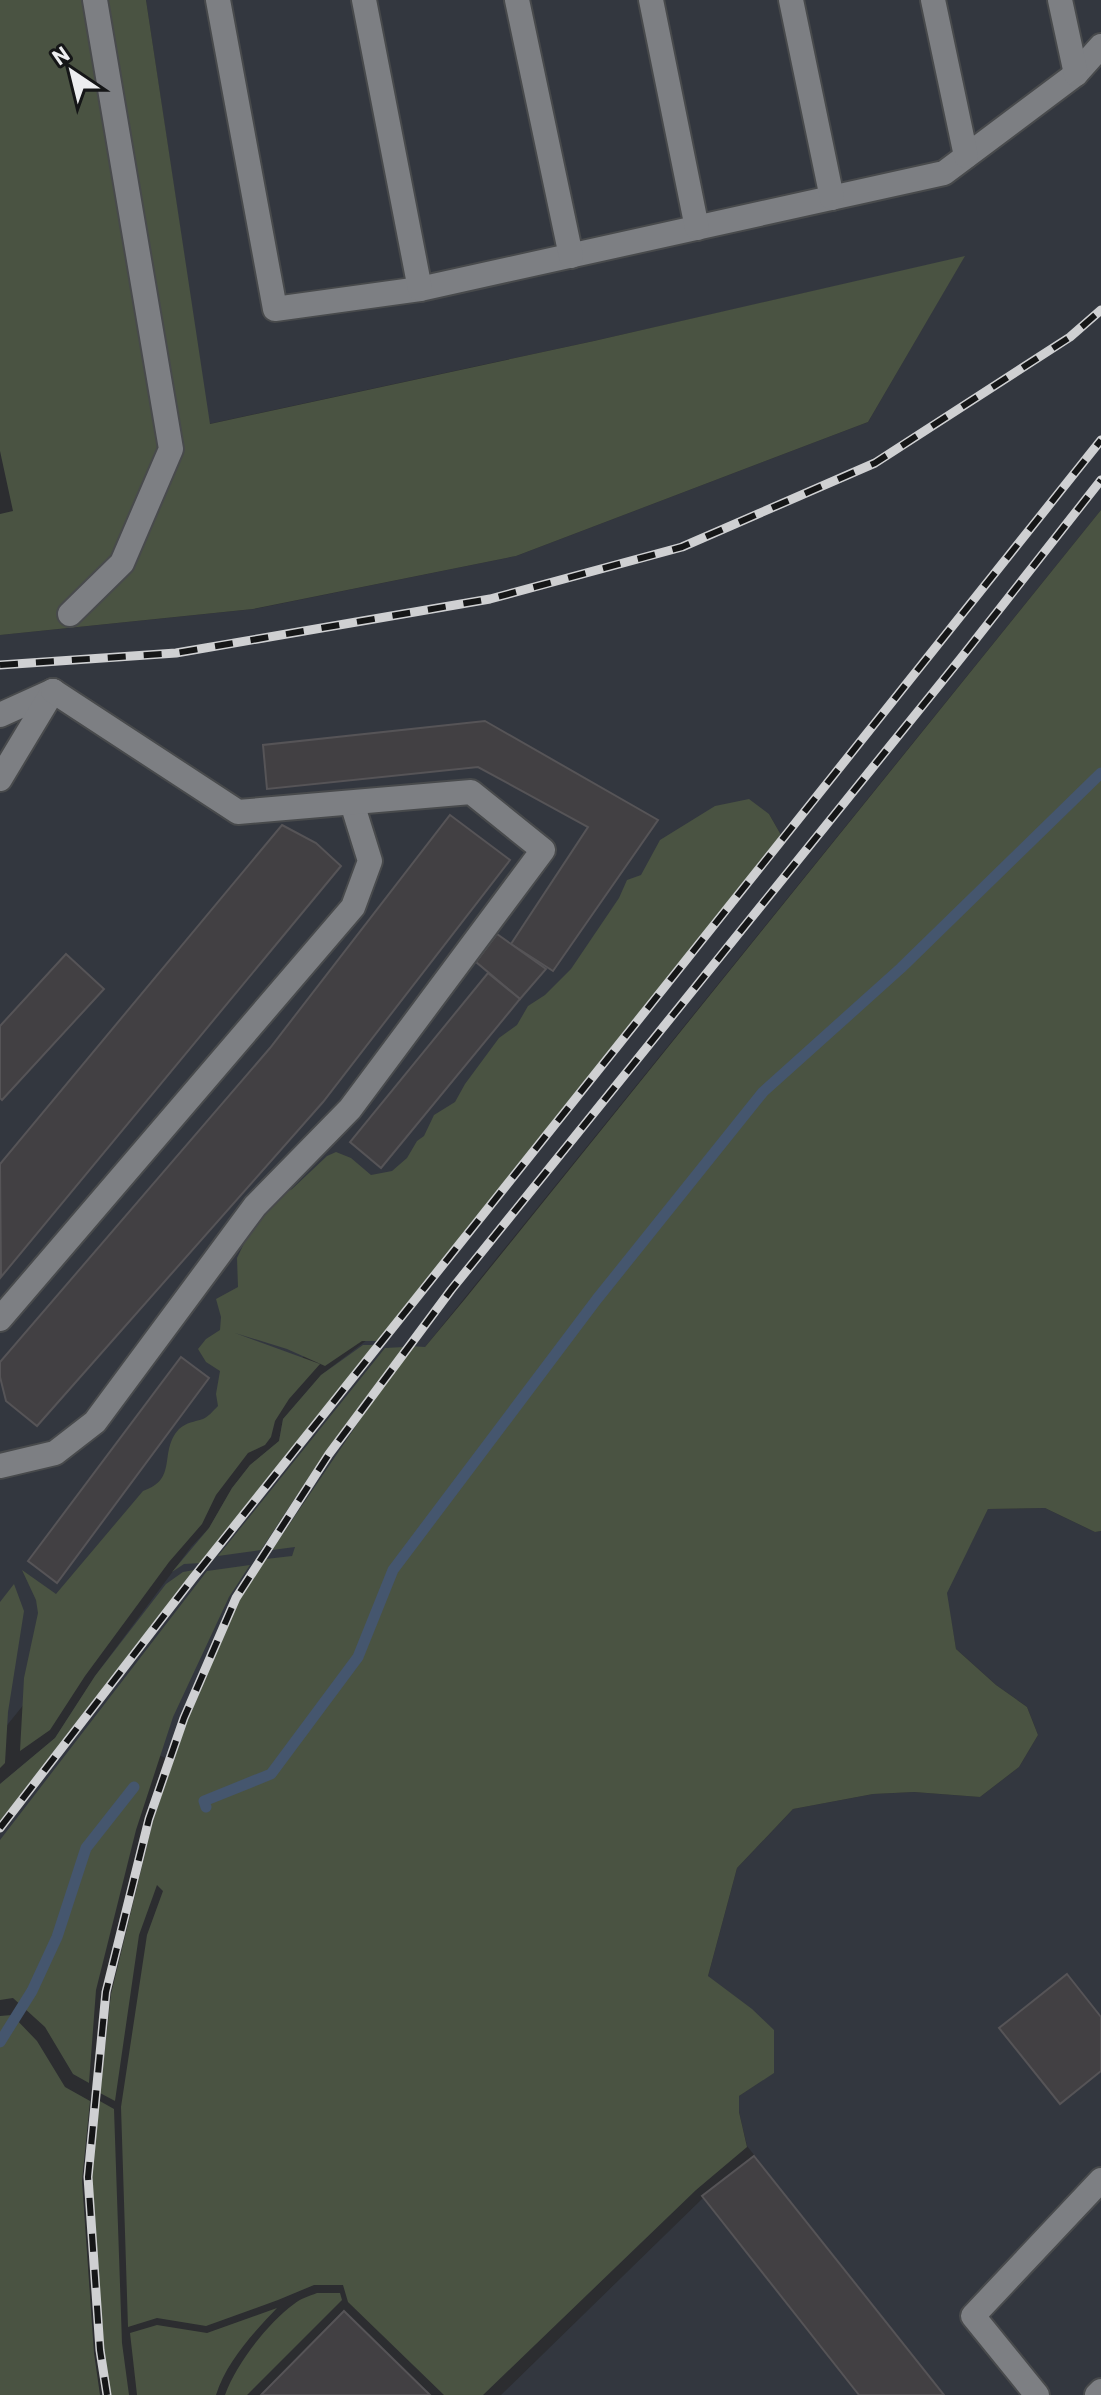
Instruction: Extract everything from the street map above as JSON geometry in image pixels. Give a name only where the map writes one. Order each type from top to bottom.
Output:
[{"type":"lane","points":[[70,614],[122,563],[171,449],[95,0]]},
{"type":"lane","points":[[218,0],[275,309],[420,289],[944,173],[1076,74],[1101,46]]},
{"type":"lane","points":[[364,0],[420,289]]},
{"type":"lane","points":[[517,0],[571,256]]},
{"type":"lane","points":[[651,0],[697,228]]},
{"type":"lane","points":[[791,0],[832,198]]},
{"type":"lane","points":[[933,0],[966,156]]},
{"type":"lane","points":[[1060,0],[1076,74]]},
{"type":"lane","points":[[0,715],[53,691]]},
{"type":"lane","points":[[0,779],[53,691]]},
{"type":"lane","points":[[0,1466],[55,1453],[95,1422],[255,1206],[350,1109],[543,850],[471,792],[238,812],[53,691]]},
{"type":"lane","points":[[0,1319],[353,907],[370,861],[352,803]]},
{"type":"lane","points":[[1037,2395],[973,2316],[1101,2180]]},
{"type":"shaded area","points":[[146,0],[1101,0],[1101,510],[425,1347],[296,1547],[194,1769],[135,1746],[0,1901],[0,1784],[55,1738],[95,1676],[191,1547],[209,1528],[232,1488],[250,1465],[279,1441],[283,1419],[321,1375],[367,1340],[377,1341],[781,835],[769,814],[744,809],[0,1734],[0,635],[254,609],[516,556],[868,422],[964,257],[209,424]]},
{"type":"shaded area","points":[[1045,1508],[1095,1532],[1101,1531],[1101,2395],[944,2395],[747,2146],[739,2112],[739,2096],[773,2073],[708,1976],[737,1868],[793,1809],[873,1794],[914,1792],[980,1797],[1019,1767],[1038,1735],[1027,1707],[996,1685],[956,1649],[946,1593],[988,1509]]},
{"type":"shaded area","points":[[703,2198],[858,2395],[501,2395]]},
{"type":"green space","points":[[0,0],[146,0],[210,424],[965,256],[868,422],[516,556],[253,609],[0,635],[0,514],[13,511],[0,451]]},
{"type":"green space","points":[[1101,510],[1101,1531],[1095,1532],[1045,1508],[988,1509],[947,1593],[956,1649],[996,1685],[1027,1707],[1038,1735],[1019,1767],[980,1797],[914,1792],[873,1794],[793,1809],[737,1868],[708,1976],[774,2030],[774,2073],[739,2096],[739,2112],[747,2147],[696,2190],[483,2395],[444,2395],[348,2302],[343,2285],[314,2285],[206,2326],[157,2318],[128,2327],[121,2107],[147,1935],[163,1891],[157,1885],[139,1935],[115,2101],[100,2093],[111,1994],[153,1821],[187,1721],[239,1601],[266,1559],[292,1556],[295,1547],[272,1550],[410,1346],[425,1347],[465,1299]]},
{"type":"green space","points":[[749,799],[769,814],[781,835],[377,1341],[362,1341],[325,1366],[287,1349],[235,1333],[320,1364],[289,1399],[265,1445],[248,1453],[216,1495],[202,1524],[169,1562],[85,1676],[50,1730],[20,1751],[24,1678],[38,1613],[36,1600],[22,1570],[56,1594],[143,1491],[161,1479],[173,1438],[179,1429],[205,1418],[218,1406],[216,1394],[220,1371],[206,1362],[198,1349],[220,1330],[221,1317],[216,1299],[238,1287],[237,1258],[250,1231],[279,1196],[292,1189],[327,1156],[336,1152],[351,1158],[371,1175],[392,1171],[424,1136],[434,1115],[455,1102],[499,1038],[517,1025],[528,1006],[545,995],[571,969],[619,898],[627,880],[641,875],[660,840],[715,806]]},
{"type":"green space","points":[[363,1345],[374,1345],[201,1563],[184,1564],[172,1572],[209,1528],[232,1488],[250,1465],[279,1441],[283,1419],[321,1375]]},
{"type":"green space","points":[[404,1347],[326,1451],[261,1550],[218,1556],[385,1348]]},
{"type":"green space","points":[[250,1565],[229,1597],[173,1717],[136,1830],[96,1990],[89,2083],[73,2074],[45,2027],[13,1998],[0,2000],[0,1840],[207,1571]]},
{"type":"green space","points":[[194,1570],[0,1821],[0,1784],[55,1738],[95,1676],[166,1584],[183,1572]]},
{"type":"green space","points":[[14,1584],[24,1611],[8,1712],[5,1763],[0,1768],[0,1602]]},
{"type":"green space","points":[[12,2015],[37,2041],[65,2087],[90,2101],[82,2181],[94,2353],[100,2395],[0,2395],[0,2016]]},
{"type":"green space","points":[[98,2100],[114,2109],[122,2343],[129,2395],[109,2395],[102,2350],[90,2179]]},
{"type":"green space","points":[[317,2293],[340,2293],[342,2300],[247,2395],[225,2395],[237,2370],[264,2333],[296,2302]]},
{"type":"green space","points":[[277,2308],[234,2359],[216,2395],[137,2395],[130,2333],[157,2325],[207,2333]]},
{"type":"building","points":[[485,721],[658,820],[553,971],[511,944],[588,827],[478,767],[267,789],[263,745]]},
{"type":"building","points":[[450,815],[510,860],[323,1102],[37,1426],[6,1401],[0,1362],[270,1048]]},
{"type":"building","points":[[282,825],[316,843],[341,866],[1,1277],[0,1164]]},
{"type":"building","points":[[497,934],[546,969],[520,999],[476,962]]},
{"type":"building","points":[[66,954],[104,989],[2,1100],[0,1026]]},
{"type":"building","points":[[488,973],[520,999],[381,1168],[350,1142]]},
{"type":"building","points":[[181,1357],[209,1378],[57,1583],[28,1561]]},
{"type":"building","points":[[1067,1974],[1101,2017],[1101,2071],[1060,2104],[999,2028]]},
{"type":"building","points":[[754,2156],[944,2395],[859,2395],[702,2196]]},
{"type":"building","points":[[344,2311],[430,2395],[261,2395]]},
{"type":"waterway","points":[[206,1807],[204,1801],[271,1774],[358,1657],[393,1570],[597,1299],[763,1092],[901,968],[1101,773]]},
{"type":"waterway","points":[[0,2042],[32,1991],[57,1937],[86,1848],[134,1787]]},
{"type":"railway","points":[[0,665],[176,653],[490,599],[682,547],[875,463],[1070,337],[1101,310]]},
{"type":"railway","points":[[0,1828],[193,1578],[1101,440]]},
{"type":"railway","points":[[107,2395],[100,2350],[88,2177],[106,1992],[149,1819],[184,1718],[236,1598],[329,1454],[451,1290],[1101,480]]}]
